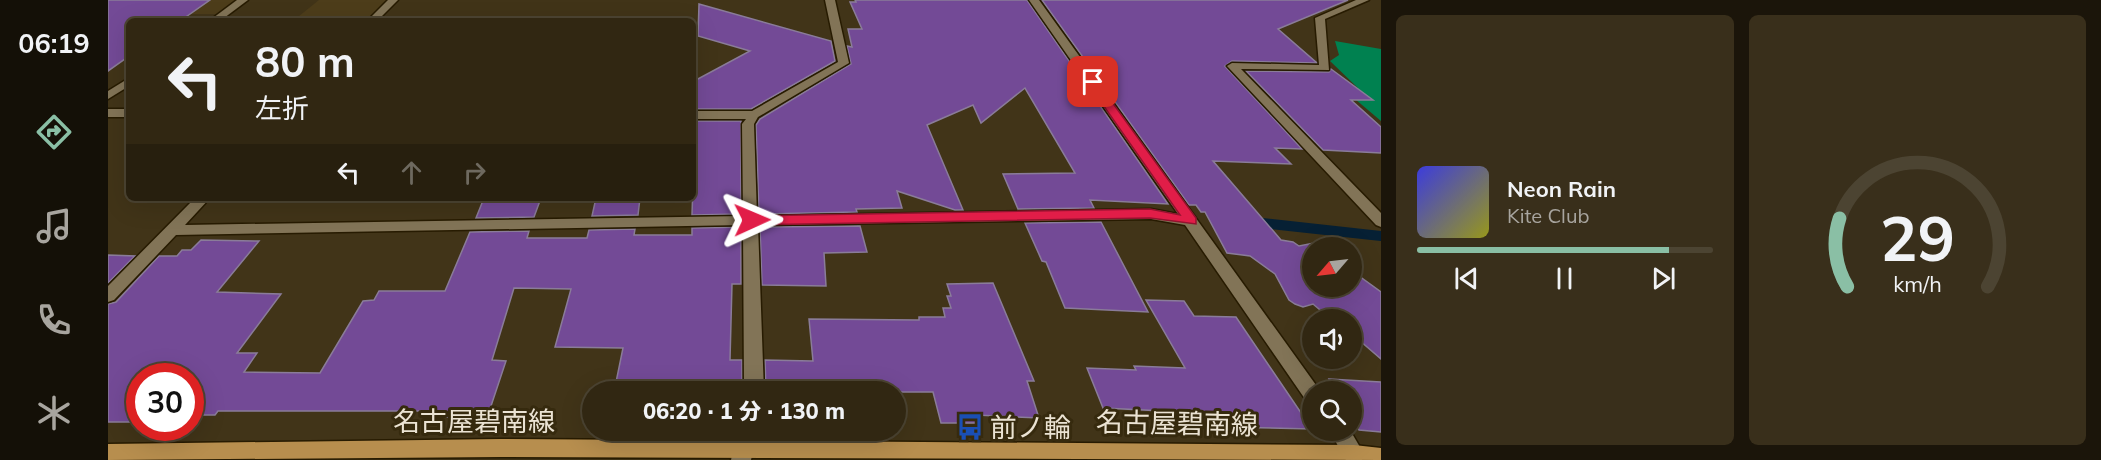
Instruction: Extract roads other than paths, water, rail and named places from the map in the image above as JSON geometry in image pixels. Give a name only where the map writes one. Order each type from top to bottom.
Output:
[{"type":"main road","name":"名古屋碧南線","points":[[108,453],[741,456],[1354,454],[1381,457]]},
{"type":"street","points":[[218,18],[243,0]]},
{"type":"street","points":[[375,18],[393,0]]},
{"type":"street","points":[[754,381],[752,220],[748,124],[754,115],[844,63],[830,0]]},
{"type":"street","points":[[1034,0],[1304,381]]},
{"type":"street","points":[[1364,0],[1320,18],[1325,68],[1232,66],[1381,222]]},
{"type":"street","points":[[108,96],[126,83]]},
{"type":"street","points":[[108,112],[126,112]]},
{"type":"street","points":[[696,115],[754,115]]},
{"type":"street","points":[[108,297],[200,201]]},
{"type":"street","points":[[173,230],[1150,214],[1191,221]]},
{"type":"street","points":[[741,456],[745,441]]},
{"type":"street","points":[[1346,441],[1354,454]]},
{"type":"waterway","points":[[1253,222],[1381,236]]},
{"type":"place","name":"前ノ輪","points":[[970,427]]}]
